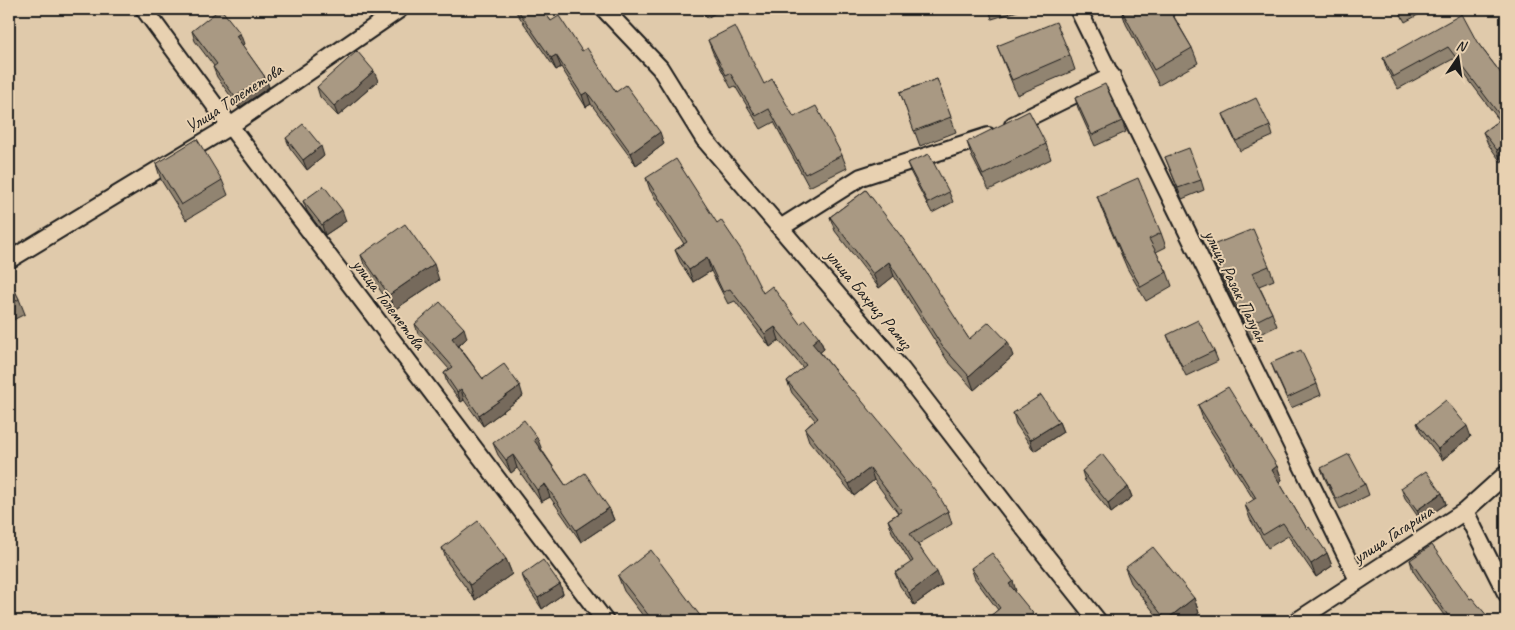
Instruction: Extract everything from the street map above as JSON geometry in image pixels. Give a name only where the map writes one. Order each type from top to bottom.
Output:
[{"type":"street","name":"улица Толеметова","points":[[144,9],[230,126],[605,621]]},
{"type":"street","name":"Улица Толеметова","points":[[9,260],[230,126],[400,9]]},
{"type":"street","name":"улица Бахриз Рамиз","points":[[604,9],[660,68],[704,139],[782,227],[902,370],[1098,621]]},
{"type":"street","name":"улица Разак Палуан","points":[[1078,9],[1358,580]]},
{"type":"street","points":[[782,227],[861,177],[992,135],[1112,76]]},
{"type":"street","name":"улица Гагарина","points":[[1297,621],[1465,510],[1506,474]]},
{"type":"street","points":[[1465,510],[1506,593]]},
{"type":"building","points":[[220,9],[240,33],[236,36],[265,77],[235,97],[213,67],[217,64],[192,31]]},
{"type":"building","points":[[517,9],[542,9],[551,21],[559,16],[582,51],[587,48],[616,92],[626,85],[660,132],[631,153],[587,92],[582,95],[556,55],[551,58]]},
{"type":"building","points":[[1121,9],[1169,9],[1192,48],[1154,70]]},
{"type":"building","points":[[1462,14],[1477,42],[1506,80],[1506,143],[1497,150],[1483,132],[1502,118],[1448,47],[1393,77],[1383,58]]},
{"type":"building","points":[[1056,22],[1070,55],[1012,80],[997,46]]},
{"type":"building","points":[[735,26],[764,84],[772,79],[794,117],[816,106],[842,155],[805,174],[769,109],[756,116],[730,73],[726,75],[708,40]]},
{"type":"building","points":[[357,51],[374,71],[334,106],[317,87]]},
{"type":"building","points":[[937,79],[951,117],[914,131],[900,92]]},
{"type":"building","points":[[1105,84],[1122,121],[1092,135],[1075,98]]},
{"type":"building","points":[[1256,98],[1270,126],[1236,141],[1223,114]]},
{"type":"building","points":[[1029,111],[1046,144],[983,175],[967,142]]},
{"type":"building","points":[[303,124],[321,146],[303,160],[286,138]]},
{"type":"building","points":[[197,139],[222,180],[181,205],[156,164]]},
{"type":"building","points":[[1189,148],[1201,180],[1178,188],[1165,157]]},
{"type":"building","points":[[929,154],[949,192],[928,203],[907,163]]},
{"type":"building","points":[[676,159],[717,223],[721,220],[742,251],[763,293],[772,286],[800,324],[805,320],[819,337],[812,343],[936,491],[948,511],[910,534],[937,572],[909,593],[895,573],[913,561],[888,520],[902,511],[870,468],[849,484],[805,429],[818,418],[787,381],[806,365],[775,327],[765,334],[730,289],[723,292],[707,258],[689,270],[675,250],[687,242],[646,178]]},
{"type":"building","points":[[1138,178],[1161,233],[1149,239],[1167,272],[1141,287],[1122,254],[1097,196]]},
{"type":"building","points":[[324,186],[342,210],[322,225],[303,201]]},
{"type":"building","points":[[866,190],[913,252],[969,339],[989,322],[1008,342],[969,376],[942,346],[889,262],[873,274],[830,217]]},
{"type":"building","points":[[405,224],[434,264],[389,295],[361,255]]},
{"type":"building","points":[[1253,229],[1269,266],[1252,273],[1272,313],[1246,326],[1208,247]]},
{"type":"building","points":[[9,279],[19,299],[9,305]]},
{"type":"building","points":[[440,302],[464,328],[452,338],[483,379],[504,364],[520,386],[479,415],[461,389],[457,392],[444,373],[453,367],[415,324]]},
{"type":"building","points":[[1198,320],[1214,351],[1182,366],[1167,335]]},
{"type":"building","points":[[1301,350],[1317,384],[1287,398],[1271,363]]},
{"type":"building","points":[[1228,387],[1277,466],[1272,470],[1307,529],[1309,527],[1327,553],[1311,564],[1283,523],[1263,535],[1245,505],[1256,498],[1198,405]]},
{"type":"building","points":[[1041,395],[1059,422],[1030,440],[1013,413]]},
{"type":"building","points":[[1446,400],[1467,426],[1438,449],[1417,423]]},
{"type":"building","points":[[524,420],[537,437],[534,440],[566,486],[585,473],[609,508],[576,530],[545,484],[537,490],[513,455],[506,460],[493,443]]},
{"type":"building","points":[[1102,454],[1128,487],[1108,503],[1082,471]]},
{"type":"building","points":[[1349,454],[1365,484],[1336,499],[1321,468]]},
{"type":"building","points":[[1426,471],[1442,493],[1417,510],[1401,488]]},
{"type":"building","points":[[478,521],[506,559],[470,585],[442,548]]},
{"type":"building","points":[[1432,545],[1470,599],[1472,598],[1489,618],[1485,621],[1450,621],[1447,618],[1449,617],[1410,560]]},
{"type":"building","points":[[1153,547],[1194,598],[1166,620],[1125,568]]},
{"type":"building","points":[[651,550],[704,621],[658,621],[656,619],[653,621],[618,576]]},
{"type":"building","points":[[992,553],[1013,581],[1009,584],[1036,617],[1031,621],[992,621],[989,617],[1000,608],[971,568]]},
{"type":"building","points":[[543,560],[560,584],[538,598],[522,575]]}]
